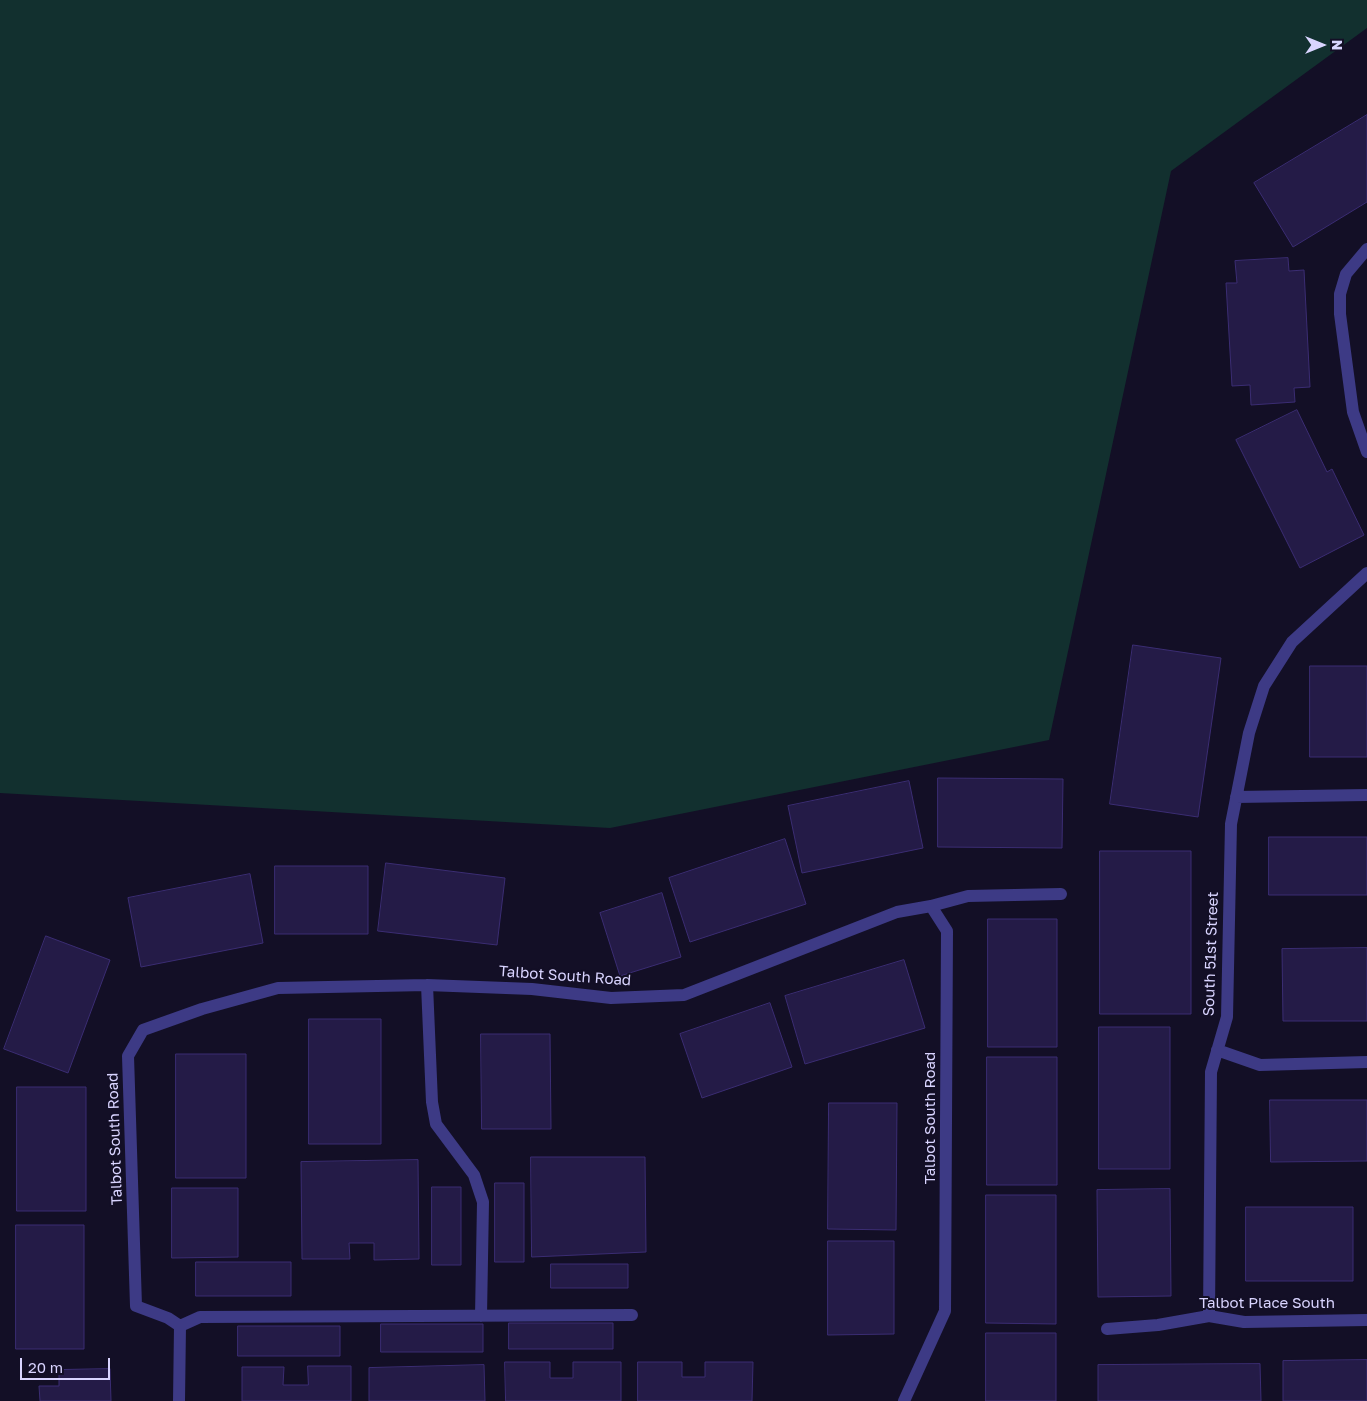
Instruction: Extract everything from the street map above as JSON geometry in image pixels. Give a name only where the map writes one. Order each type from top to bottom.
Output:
[{"type":"street","points":[[1367,249],[1346,274],[1340,294],[1340,314],[1353,412],[1367,452]]},
{"type":"street","name":"South 51st Street","points":[[1209,1316],[1209,1108],[1211,1072],[1228,1017],[1231,824],[1249,733],[1264,686],[1292,642],[1367,573]]},
{"type":"street","points":[[1236,797],[1367,795]]},
{"type":"street","points":[[931,906],[968,896],[1061,894]]},
{"type":"street","name":"Talbot South Road","points":[[180,1326],[168,1318],[136,1306],[128,1056],[143,1030],[202,1009],[278,988],[427,985],[532,989],[611,998],[684,995],[896,912],[931,906],[947,931],[945,1311],[904,1401]]},
{"type":"street","points":[[427,985],[432,1102],[436,1124],[474,1175],[483,1202],[481,1316]]},
{"type":"street","points":[[1217,1050],[1260,1065],[1367,1062]]},
{"type":"street","points":[[179,1401],[180,1326],[200,1317],[632,1315]]},
{"type":"street","name":"Talbot Place South","points":[[1107,1329],[1158,1325],[1209,1316],[1244,1322],[1367,1320]]},
{"type":"green space","points":[[0,0],[1367,0],[1367,28],[1171,171],[1049,740],[610,828],[0,793]]},
{"type":"building","points":[[1367,115],[1367,202],[1293,247],[1254,183]]},
{"type":"building","points":[[1288,258],[1289,271],[1304,270],[1310,387],[1294,388],[1295,402],[1251,405],[1250,385],[1232,386],[1226,283],[1237,283],[1235,261]]},
{"type":"building","points":[[1297,410],[1327,472],[1332,469],[1364,535],[1300,568],[1236,440]]},
{"type":"building","points":[[1133,645],[1221,658],[1198,817],[1110,804]]},
{"type":"building","points":[[1310,666],[1367,666],[1367,757],[1310,757]]},
{"type":"building","points":[[938,778],[1063,779],[1062,848],[938,847]]},
{"type":"building","points":[[909,781],[923,848],[802,873],[788,806]]},
{"type":"building","points":[[1269,837],[1367,837],[1367,895],[1269,895]]},
{"type":"building","points":[[785,839],[806,904],[690,942],[669,878]]},
{"type":"building","points":[[1100,851],[1191,851],[1191,1014],[1100,1014]]},
{"type":"building","points":[[386,863],[505,878],[497,945],[378,931]]},
{"type":"building","points":[[275,866],[368,866],[368,934],[275,934]]},
{"type":"building","points":[[250,874],[263,943],[141,967],[128,898]]},
{"type":"building","points":[[662,893],[681,957],[620,976],[600,913]]},
{"type":"building","points":[[988,919],[1057,919],[1057,1047],[988,1047]]},
{"type":"building","points":[[46,936],[110,960],[68,1073],[4,1049]]},
{"type":"building","points":[[1367,948],[1367,1021],[1283,1021],[1282,949]]},
{"type":"building","points":[[904,960],[925,1028],[805,1064],[785,996]]},
{"type":"building","points":[[770,1003],[792,1067],[702,1098],[680,1034]]},
{"type":"building","points":[[309,1019],[381,1019],[381,1144],[309,1144]]},
{"type":"building","points":[[1099,1027],[1170,1027],[1170,1169],[1099,1169]]},
{"type":"building","points":[[481,1034],[550,1034],[551,1129],[482,1129]]},
{"type":"building","points":[[176,1054],[246,1054],[246,1178],[176,1178]]},
{"type":"building","points":[[987,1057],[1057,1057],[1057,1185],[987,1185]]},
{"type":"building","points":[[17,1087],[86,1087],[86,1211],[17,1211]]},
{"type":"building","points":[[1270,1100],[1367,1100],[1367,1161],[1271,1162]]},
{"type":"building","points":[[829,1103],[897,1103],[896,1230],[828,1229]]},
{"type":"building","points":[[531,1157],[645,1157],[646,1252],[532,1257]]},
{"type":"building","points":[[418,1160],[419,1259],[374,1260],[374,1243],[349,1243],[350,1259],[302,1259],[301,1162]]},
{"type":"building","points":[[495,1183],[524,1183],[524,1262],[495,1262]]},
{"type":"building","points":[[432,1187],[461,1187],[461,1265],[432,1265]]},
{"type":"building","points":[[172,1188],[238,1188],[238,1257],[172,1258]]},
{"type":"building","points":[[1170,1189],[1171,1296],[1098,1297],[1097,1190]]},
{"type":"building","points":[[986,1195],[1056,1195],[1056,1324],[986,1323]]},
{"type":"building","points":[[1246,1207],[1353,1207],[1353,1281],[1246,1281]]},
{"type":"building","points":[[16,1225],[84,1225],[84,1349],[16,1349]]},
{"type":"building","points":[[828,1241],[894,1241],[894,1334],[828,1335]]},
{"type":"building","points":[[196,1262],[291,1262],[291,1296],[196,1296]]},
{"type":"building","points":[[551,1264],[628,1264],[628,1288],[551,1288]]},
{"type":"building","points":[[509,1323],[613,1323],[613,1349],[509,1349]]},
{"type":"building","points":[[381,1324],[483,1324],[483,1352],[381,1352]]},
{"type":"building","points":[[238,1326],[340,1326],[340,1356],[238,1356]]},
{"type":"building","points":[[986,1333],[1056,1333],[1056,1401],[986,1401]]},
{"type":"building","points":[[1367,1360],[1367,1401],[1283,1401],[1283,1361]]},
{"type":"building","points":[[505,1362],[550,1362],[550,1378],[573,1378],[573,1362],[621,1362],[621,1401],[506,1401]]},
{"type":"building","points":[[638,1362],[682,1362],[682,1377],[705,1377],[705,1362],[753,1362],[752,1401],[638,1401]]},
{"type":"building","points":[[1260,1364],[1261,1401],[1098,1401],[1098,1365]]},
{"type":"building","points":[[484,1365],[485,1401],[369,1401],[369,1368]]},
{"type":"building","points":[[308,1366],[351,1366],[351,1401],[242,1401],[242,1367],[284,1367],[283,1385],[308,1385]]},
{"type":"building","points":[[110,1369],[111,1401],[40,1401],[39,1386],[59,1386],[59,1370]]}]
